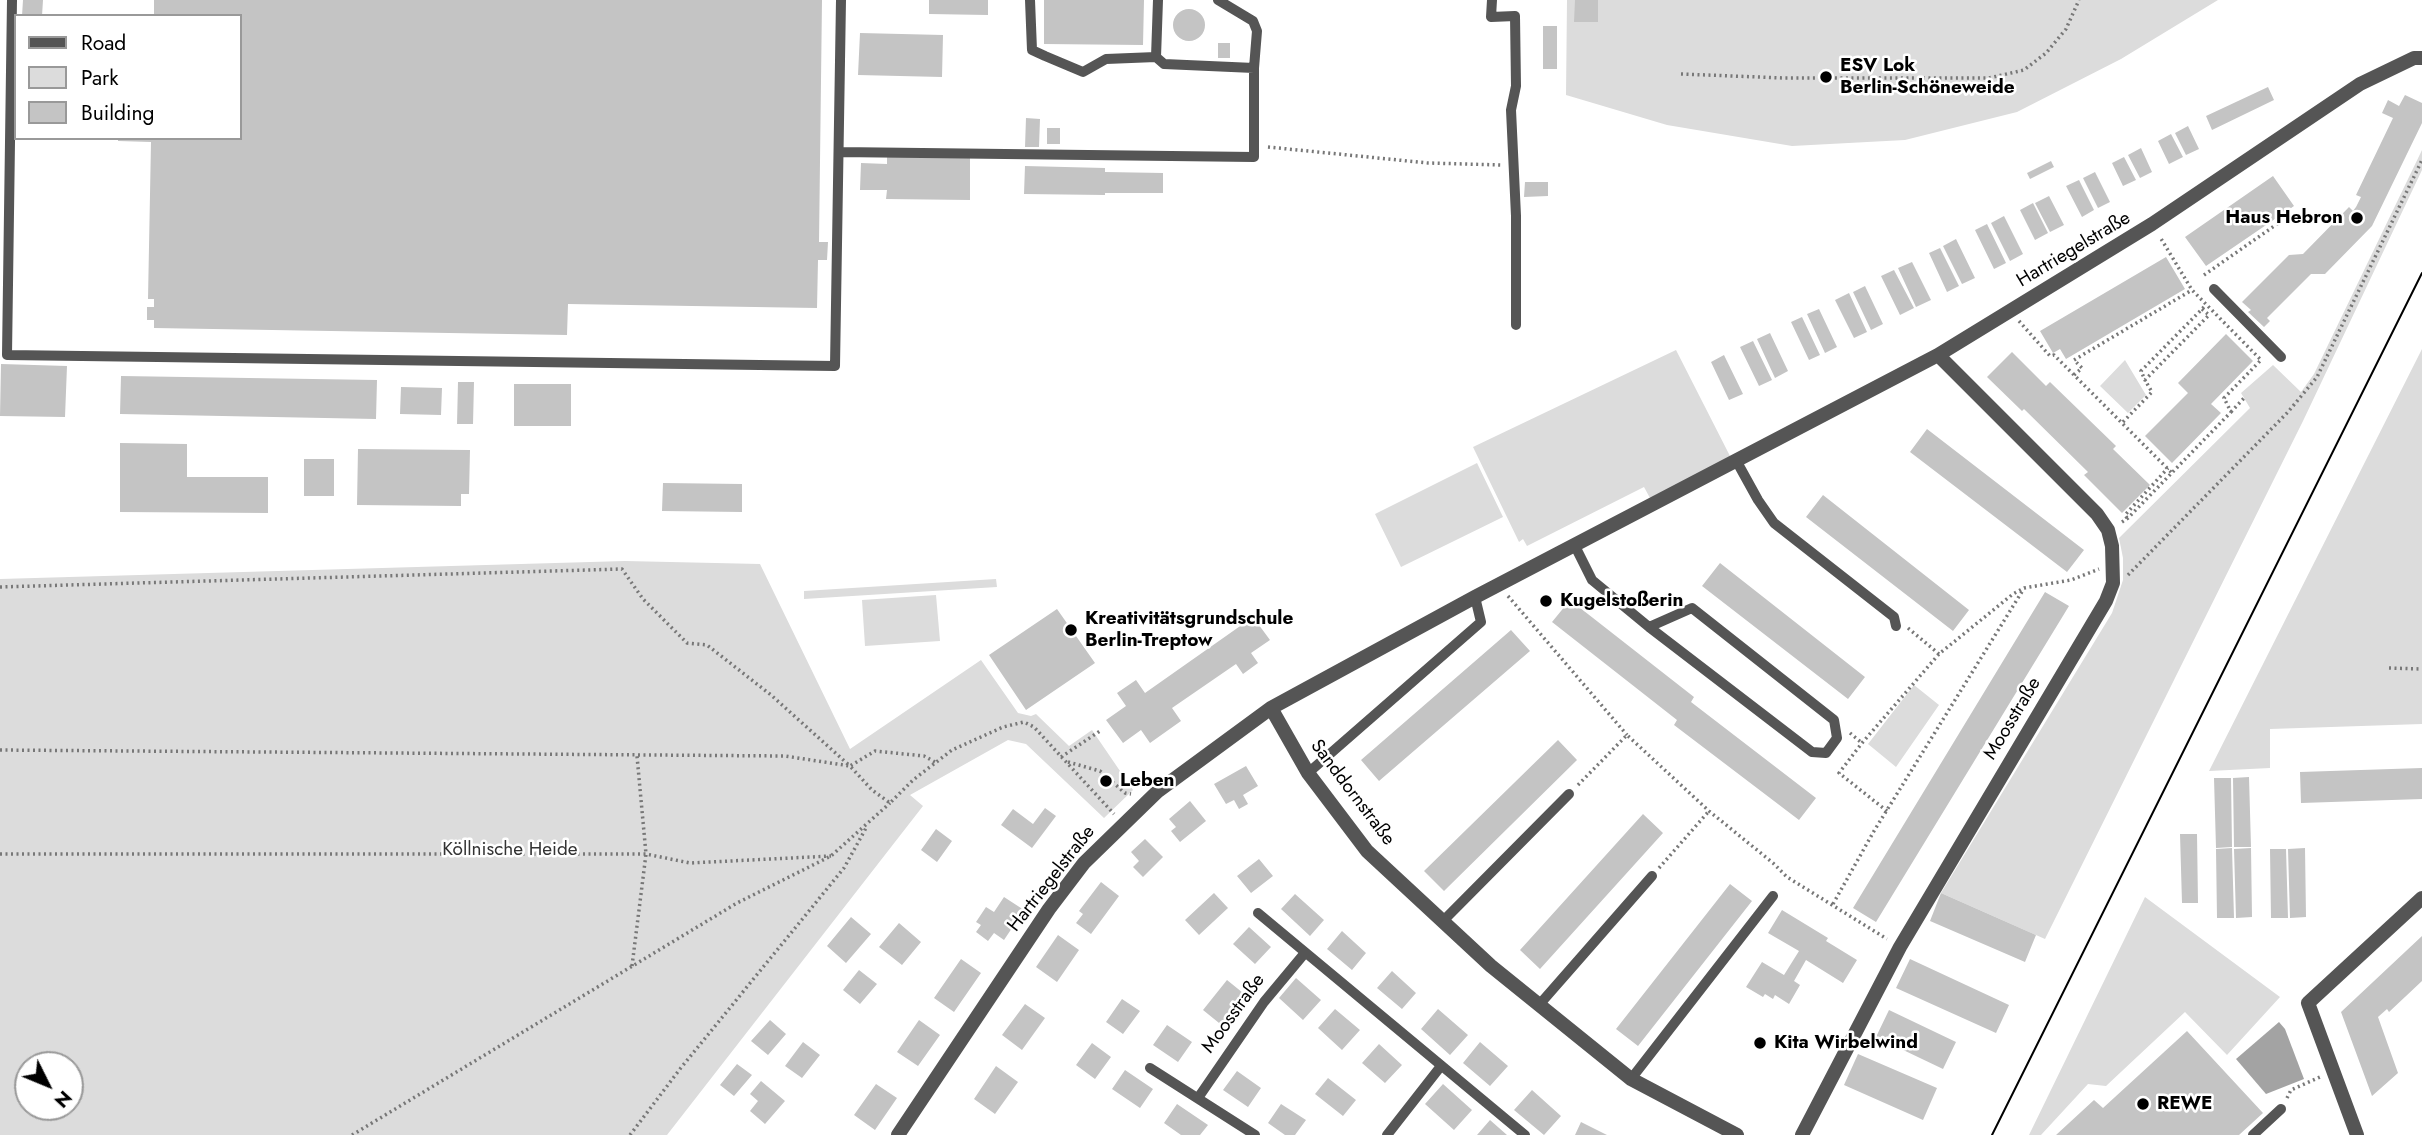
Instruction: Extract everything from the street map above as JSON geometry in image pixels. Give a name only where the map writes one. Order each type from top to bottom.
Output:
[{"type":"street","name":"Hartriegelstraße","points":[[898,1135],[1049,909],[1084,863],[1158,791],[1271,708],[1475,597],[1938,355],[2152,224],[2360,84],[2413,58],[2422,58]]},
{"type":"street","name":"Moosstraße","points":[[1802,1135],[1900,947],[2106,601],[2113,583],[2114,563],[2108,530],[2097,514],[1938,355]]},
{"type":"street","name":"Sanddornstraße","points":[[1271,708],[1308,773],[1367,851],[1491,966],[1631,1079],[1737,1135]]},
{"type":"street","points":[[2357,1135],[2308,1003],[2422,898]]},
{"type":"lane","points":[[12,0],[7,355],[835,366],[841,0]]},
{"type":"lane","points":[[1030,0],[1032,50],[1083,72],[1106,60],[1156,57],[1164,64],[1254,68]]},
{"type":"lane","points":[[1156,57],[1158,0]]},
{"type":"lane","points":[[839,152],[1254,157],[1254,68],[1257,31],[1253,22],[1217,0]]},
{"type":"lane","points":[[1492,0],[1491,17],[1515,16],[1516,86],[1511,110],[1516,325]]},
{"type":"lane","points":[[2214,289],[2281,357]]},
{"type":"lane","points":[[1737,461],[1774,523],[1895,621]]},
{"type":"lane","points":[[1574,546],[1591,580],[1649,627],[1812,752],[1826,753],[1837,738],[1834,720],[1692,608],[1649,627]]},
{"type":"lane","points":[[1308,773],[1480,622],[1475,597]]},
{"type":"lane","points":[[1443,921],[1569,794]]},
{"type":"lane","points":[[1539,1005],[1652,876]]},
{"type":"lane","points":[[1631,1079],[1773,896]]},
{"type":"lane","points":[[1258,913],[1304,954],[1525,1135]]},
{"type":"lane","name":"Moosstraße","points":[[1198,1098],[1264,1002],[1304,954]]},
{"type":"lane","points":[[1387,1135],[1441,1066]]},
{"type":"lane","points":[[1150,1068],[1255,1135]]},
{"type":"lane","points":[[2253,1135],[2281,1109]]},
{"type":"path","points":[[1681,74],[1784,78],[1989,78],[2024,70],[2046,53],[2066,29],[2080,0]]},
{"type":"path","points":[[1253,147],[1428,163],[1514,166]]},
{"type":"path","points":[[2123,580],[2288,412],[2317,377],[2422,160]]},
{"type":"path","points":[[2204,275],[2235,250],[2280,222],[2277,218]]},
{"type":"path","points":[[2145,380],[2208,315],[2152,224]]},
{"type":"path","points":[[2074,374],[2082,368],[2074,360],[2192,290]]},
{"type":"path","points":[[2123,422],[2152,391],[2141,371],[2204,307]]},
{"type":"path","points":[[2204,307],[2261,360],[2224,398],[2231,412]]},
{"type":"path","points":[[2023,328],[2050,356],[2054,355],[2074,374],[2172,473]]},
{"type":"path","points":[[2108,530],[2127,519],[2245,397]]},
{"type":"path","points":[[2127,519],[2125,515],[2168,468]]},
{"type":"path","points":[[1887,811],[1839,773],[1939,654],[2024,588],[2071,580],[2114,563]]},
{"type":"path","points":[[0,587],[622,569],[643,599],[687,643],[707,645],[771,695],[850,766],[872,790],[890,803]]},
{"type":"path","points":[[1498,585],[1627,735],[1709,811],[1787,877],[1900,947]]},
{"type":"path","points":[[1833,904],[2024,588]]},
{"type":"path","points":[[1895,621],[1939,654]]},
{"type":"path","points":[[2389,668],[2422,669]]},
{"type":"path","points":[[352,1135],[737,903],[831,856],[867,826],[913,780],[952,750],[983,735],[1024,722],[1034,727],[1122,824]]},
{"type":"path","points":[[1061,757],[1100,731]]},
{"type":"path","points":[[1569,794],[1627,735]]},
{"type":"path","points":[[0,750],[785,756],[850,766],[875,751],[924,756],[936,762]]},
{"type":"path","points":[[632,967],[646,854],[637,756]]},
{"type":"path","points":[[1066,762],[1100,771],[1125,793],[1134,795],[1140,790]]},
{"type":"path","points":[[1652,876],[1709,811]]},
{"type":"path","points":[[630,1135],[680,1069],[844,868],[867,826]]},
{"type":"path","points":[[0,854],[646,854],[690,863],[831,856]]},
{"type":"path","points":[[2281,1109],[2291,1090],[2333,1071]]},
{"type":"green space","name":"ESV Lok Berlin-Schöneweide","points":[[1567,0],[2218,0],[2121,59],[2017,112],[1905,140],[1792,146],[1667,125],[1566,95]]},
{"type":"green space","points":[[2422,150],[2422,170],[2303,421],[2045,939],[1941,893],[2112,613],[2123,580],[2119,538],[2250,408],[2241,393],[2273,365],[2301,392],[2314,374]]},
{"type":"green space","points":[[2422,349],[2422,724],[2270,729],[2270,768],[2209,771]]},
{"type":"green space","points":[[1676,350],[1731,458],[1650,498],[1644,487],[1527,546],[1523,539],[1519,542],[1473,447]]},
{"type":"green space","points":[[2125,360],[2146,395],[2128,413],[2100,386]]},
{"type":"green space","points":[[1477,463],[1503,517],[1401,567],[1375,514]]},
{"type":"green space","name":"Köllnische Heide","points":[[625,561],[760,564],[850,749],[981,660],[1018,713],[1031,716],[1036,714],[1069,746],[1092,730],[1133,790],[1104,818],[1026,744],[1008,740],[910,795],[923,806],[667,1135],[0,1135],[0,579]]},
{"type":"green space","points":[[996,579],[997,587],[804,599],[804,591]]},
{"type":"green space","points":[[936,595],[940,641],[865,646],[862,600]]},
{"type":"green space","points":[[1914,685],[1939,705],[1896,767],[1868,744]]},
{"type":"green space","points":[[2145,897],[2280,997],[2227,1055],[2185,1012],[2106,1086],[2088,1084],[2041,1135],[2029,1135]]},
{"type":"shaded area","points":[[2279,1022],[2285,1029],[2304,1079],[2266,1094],[2236,1059]]},
{"type":"building","points":[[23,0],[43,0],[42,14],[22,14]]},
{"type":"building","points":[[154,0],[822,0],[819,242],[828,242],[827,260],[818,260],[817,308],[568,304],[567,335],[154,328],[154,320],[147,320],[147,307],[154,307],[154,299],[148,299],[151,142],[118,140],[242,140],[242,14],[154,14]]},
{"type":"building","points":[[929,0],[988,0],[988,15],[929,14]]},
{"type":"building","points":[[1044,0],[1144,0],[1143,45],[1044,44]]},
{"type":"building","points":[[1575,0],[1598,0],[1598,22],[1574,22]]},
{"type":"building","points":[[1189,9],[1201,13],[1205,25],[1201,37],[1189,41],[1177,37],[1173,25],[1177,13]]},
{"type":"building","points":[[1543,26],[1557,26],[1557,69],[1543,69]]},
{"type":"building","points":[[860,33],[943,35],[942,77],[858,75]]},
{"type":"building","points":[[1218,43],[1230,43],[1230,58],[1218,58]]},
{"type":"building","points":[[2268,87],[2274,100],[2212,130],[2206,116]]},
{"type":"building","name":"Haus Hebron","points":[[2405,95],[2422,103],[2422,123],[2372,226],[2325,274],[2311,274],[2267,318],[2270,321],[2264,327],[2248,312],[2251,310],[2242,302],[2289,255],[2303,254],[2349,207],[2353,211],[2361,197],[2356,195],[2393,118],[2382,113],[2388,100],[2399,106]]},
{"type":"building","points":[[1026,118],[1040,119],[1039,147],[1025,147]]},
{"type":"building","points":[[2188,126],[2199,149],[2186,155],[2175,133]]},
{"type":"building","points":[[1047,128],[1060,128],[1060,144],[1047,144]]},
{"type":"building","points":[[2171,134],[2183,157],[2169,164],[2158,141]]},
{"type":"building","points":[[2141,148],[2152,172],[2140,178],[2128,155]]},
{"type":"building","points":[[887,156],[970,157],[970,200],[886,199],[887,190],[860,190],[861,163],[887,164]]},
{"type":"building","points":[[2124,157],[2136,180],[2123,186],[2112,163]]},
{"type":"building","points":[[2051,161],[2054,167],[2030,179],[2027,173]]},
{"type":"building","points":[[1025,166],[1163,173],[1163,193],[1024,194]]},
{"type":"building","points":[[2095,172],[2110,202],[2098,208],[2083,178]]},
{"type":"building","points":[[2273,176],[2294,206],[2206,266],[2185,237]]},
{"type":"building","points":[[2079,180],[2094,210],[2082,217],[2066,186]]},
{"type":"building","points":[[1525,182],[1548,182],[1548,196],[1524,197]]},
{"type":"building","points":[[2049,196],[2064,225],[2050,232],[2035,203]]},
{"type":"building","points":[[2033,203],[2048,233],[2035,240],[2020,210]]},
{"type":"building","points":[[2004,216],[2023,254],[2010,261],[1991,223]]},
{"type":"building","points":[[1987,224],[2006,263],[1994,269],[1975,230]]},
{"type":"building","points":[[1956,239],[1975,278],[1962,284],[1943,246]]},
{"type":"building","points":[[1940,248],[1959,286],[1947,292],[1929,253]]},
{"type":"building","points":[[2166,257],[2185,289],[2066,359],[2060,349],[2053,353],[2040,331]]},
{"type":"building","points":[[1912,262],[1931,300],[1916,307],[1898,268]]},
{"type":"building","points":[[1894,270],[1914,308],[1900,315],[1881,276]]},
{"type":"building","points":[[1865,286],[1883,324],[1871,330],[1853,292]]},
{"type":"building","points":[[1849,293],[1867,332],[1854,338],[1835,300]]},
{"type":"building","points":[[1819,309],[1837,347],[1825,353],[1807,314]]},
{"type":"building","points":[[1802,317],[1820,355],[1809,360],[1791,322]]},
{"type":"building","points":[[1770,333],[1788,371],[1775,378],[1757,339]]},
{"type":"building","points":[[2226,334],[2253,361],[2211,404],[2221,413],[2172,463],[2145,436],[2188,393],[2178,383]]},
{"type":"building","points":[[1753,341],[1772,380],[1759,386],[1740,347]]},
{"type":"building","points":[[2012,352],[2046,386],[2050,382],[2116,446],[2113,449],[2150,485],[2122,513],[2084,475],[2088,472],[1987,377]]},
{"type":"building","points":[[1724,355],[1743,394],[1729,400],[1711,362]]},
{"type":"building","points":[[1,364],[67,366],[65,417],[0,416]]},
{"type":"building","points":[[121,376],[377,380],[376,419],[120,414]]},
{"type":"building","points":[[458,382],[474,382],[473,424],[457,424]]},
{"type":"building","points":[[514,384],[571,384],[571,426],[514,426]]},
{"type":"building","points":[[401,387],[442,388],[441,415],[400,414]]},
{"type":"building","points":[[1927,429],[2084,550],[2067,572],[1910,452]]},
{"type":"building","points":[[120,443],[187,444],[187,477],[268,477],[268,513],[120,512]]},
{"type":"building","points":[[358,449],[470,450],[469,494],[461,494],[461,506],[357,505]]},
{"type":"building","points":[[304,459],[334,459],[334,496],[304,496]]},
{"type":"building","points":[[663,483],[742,484],[742,512],[662,511]]},
{"type":"building","points":[[1823,495],[1969,610],[1953,631],[1806,517]]},
{"type":"building","points":[[1720,563],[1865,677],[1848,699],[1702,586]]},
{"type":"building","points":[[2045,592],[2069,606],[1876,922],[1853,908]]},
{"type":"building","points":[[1570,600],[1694,697],[1691,702],[1816,798],[1799,820],[1674,725],[1677,720],[1552,622]]},
{"type":"building","points":[[1057,609],[1095,663],[1026,710],[989,655]]},
{"type":"building","points":[[1253,617],[1270,640],[1251,653],[1258,663],[1243,674],[1236,664],[1172,708],[1181,721],[1150,743],[1141,730],[1123,743],[1106,720],[1126,706],[1117,693],[1136,680],[1145,693]]},
{"type":"building","points":[[1511,630],[1530,651],[1379,781],[1361,760]]},
{"type":"building","points":[[1558,740],[1577,760],[1444,891],[1424,871]]},
{"type":"building","points":[[1246,766],[1258,786],[1243,795],[1248,804],[1239,809],[1234,800],[1226,804],[1214,784]]},
{"type":"building","points":[[2422,768],[2422,799],[2301,803],[2300,772]]},
{"type":"building","points":[[2249,777],[2251,847],[2234,847],[2233,778]]},
{"type":"building","points":[[2214,778],[2231,778],[2232,847],[2216,848]]},
{"type":"building","points":[[1190,801],[1206,821],[1180,842],[1171,831],[1176,827],[1169,819]]},
{"type":"building","points":[[1045,808],[1056,816],[1032,848],[1001,825],[1013,809],[1033,824]]},
{"type":"building","points":[[1643,814],[1663,833],[1540,969],[1520,950]]},
{"type":"building","points":[[936,829],[952,841],[937,862],[921,850]]},
{"type":"building","points":[[2180,834],[2197,834],[2198,903],[2182,903]]},
{"type":"building","points":[[1145,839],[1163,857],[1143,877],[1133,867],[1139,861],[1131,852]]},
{"type":"building","points":[[2232,848],[2234,918],[2217,918],[2216,849]]},
{"type":"building","points":[[2251,848],[2252,917],[2236,918],[2234,849]]},
{"type":"building","points":[[2305,848],[2306,917],[2290,918],[2288,849]]},
{"type":"building","points":[[2270,849],[2286,849],[2288,918],[2271,918]]},
{"type":"building","points":[[1259,859],[1273,876],[1251,893],[1237,876]]},
{"type":"building","points":[[1101,882],[1119,896],[1091,934],[1076,923],[1083,914],[1079,911]]},
{"type":"building","points":[[1730,884],[1752,901],[1638,1046],[1616,1029]]},
{"type":"building","points":[[1214,893],[1228,908],[1199,935],[1185,920]]},
{"type":"building","points":[[1941,893],[2036,935],[2025,962],[1930,921]]},
{"type":"building","points":[[1295,894],[1324,920],[1310,936],[1281,909]]},
{"type":"building","points":[[1004,897],[1024,910],[1004,940],[994,933],[988,941],[976,932],[981,925],[976,922],[986,907],[994,912]]},
{"type":"building","points":[[1782,910],[1828,938],[1826,941],[1857,960],[1843,983],[1806,960],[1794,981],[1800,985],[1789,1004],[1775,995],[1773,999],[1765,994],[1763,997],[1746,987],[1762,962],[1784,975],[1799,951],[1768,933]]},
{"type":"building","points":[[851,917],[871,934],[846,963],[827,946]]},
{"type":"building","points":[[899,923],[921,942],[902,965],[879,947]]},
{"type":"building","points":[[1249,927],[1271,947],[1255,964],[1233,944]]},
{"type":"building","points":[[1342,931],[1366,953],[1352,970],[1327,949]]},
{"type":"building","points":[[1058,935],[1079,950],[1057,982],[1036,967]]},
{"type":"building","points":[[2422,936],[2422,981],[2389,1012],[2387,1009],[2378,1017],[2398,1073],[2372,1096],[2341,1012]]},
{"type":"building","points":[[961,959],[981,973],[954,1012],[934,998]]},
{"type":"building","points":[[1910,959],[2009,1005],[1996,1033],[1896,988]]},
{"type":"building","points":[[859,970],[877,984],[860,1004],[843,990]]},
{"type":"building","points":[[1392,971],[1416,993],[1402,1009],[1377,988]]},
{"type":"building","points":[[1296,978],[1321,1000],[1303,1020],[1279,998]]},
{"type":"building","points":[[1227,980],[1248,997],[1224,1027],[1203,1010]]},
{"type":"building","points":[[1122,999],[1140,1011],[1123,1034],[1106,1022]]},
{"type":"building","points":[[1025,1004],[1045,1018],[1022,1050],[1002,1035]]},
{"type":"building","points":[[1335,1009],[1360,1030],[1342,1050],[1318,1028]]},
{"type":"building","points":[[1438,1009],[1468,1035],[1450,1055],[1421,1029]]},
{"type":"building","points":[[1889,1010],[1956,1042],[1943,1069],[1876,1037]]},
{"type":"building","points":[[770,1020],[786,1034],[768,1055],[751,1041]]},
{"type":"building","points":[[919,1020],[940,1035],[918,1066],[897,1052]]},
{"type":"building","points":[[1167,1025],[1192,1042],[1178,1062],[1153,1045]]},
{"type":"building","points":[[2187,1031],[2263,1113],[2239,1135],[2056,1135],[2094,1100],[2103,1108]]},
{"type":"building","points":[[803,1042],[820,1055],[802,1078],[785,1066]]},
{"type":"building","points":[[1480,1042],[1508,1066],[1490,1086],[1463,1063]]},
{"type":"building","points":[[1092,1043],[1111,1057],[1095,1079],[1076,1065]]},
{"type":"building","points":[[1379,1044],[1402,1065],[1385,1083],[1362,1063]]},
{"type":"building","points":[[1858,1054],[1937,1088],[1923,1120],[1844,1085]]},
{"type":"building","points":[[737,1064],[752,1075],[734,1096],[720,1085]]},
{"type":"building","points":[[996,1066],[1018,1082],[995,1114],[974,1099]]},
{"type":"building","points":[[1125,1070],[1153,1089],[1140,1108],[1112,1089]]},
{"type":"building","points":[[1237,1071],[1261,1088],[1248,1107],[1223,1090]]},
{"type":"building","points":[[1328,1078],[1356,1100],[1343,1116],[1315,1094]]},
{"type":"building","points":[[761,1081],[785,1101],[765,1124],[750,1111],[758,1101],[750,1094]]},
{"type":"building","points":[[876,1084],[897,1098],[875,1130],[854,1115]]},
{"type":"building","points":[[1443,1084],[1472,1110],[1454,1130],[1425,1104]]},
{"type":"building","points":[[1532,1090],[1561,1116],[1544,1135],[1514,1110]]},
{"type":"building","points":[[1177,1104],[1208,1125],[1200,1135],[1181,1135],[1164,1123]]},
{"type":"building","points":[[1281,1104],[1306,1120],[1295,1135],[1285,1135],[1268,1123]]},
{"type":"building","points":[[1490,1120],[1507,1135],[1477,1135]]},
{"type":"building","points":[[1581,1122],[1607,1135],[1575,1135]]},
{"type":"tram line","points":[[1992,1135],[2422,273]]},
{"type":"place","name":"ESV Lok Berlin-Schöneweide","points":[[1826,77]]},
{"type":"place","name":"Haus Hebron","points":[[2357,218]]},
{"type":"place","name":"Kugelstoßerin","points":[[1546,601]]},
{"type":"place","name":"Kreativitätsgrundschule Berlin-Treptow","points":[[1071,630]]},
{"type":"place","name":"Leben","points":[[1106,781]]},
{"type":"place","name":"Kita Wirbelwind","points":[[1760,1043]]},
{"type":"place","name":"REWE","points":[[2143,1104]]}]
